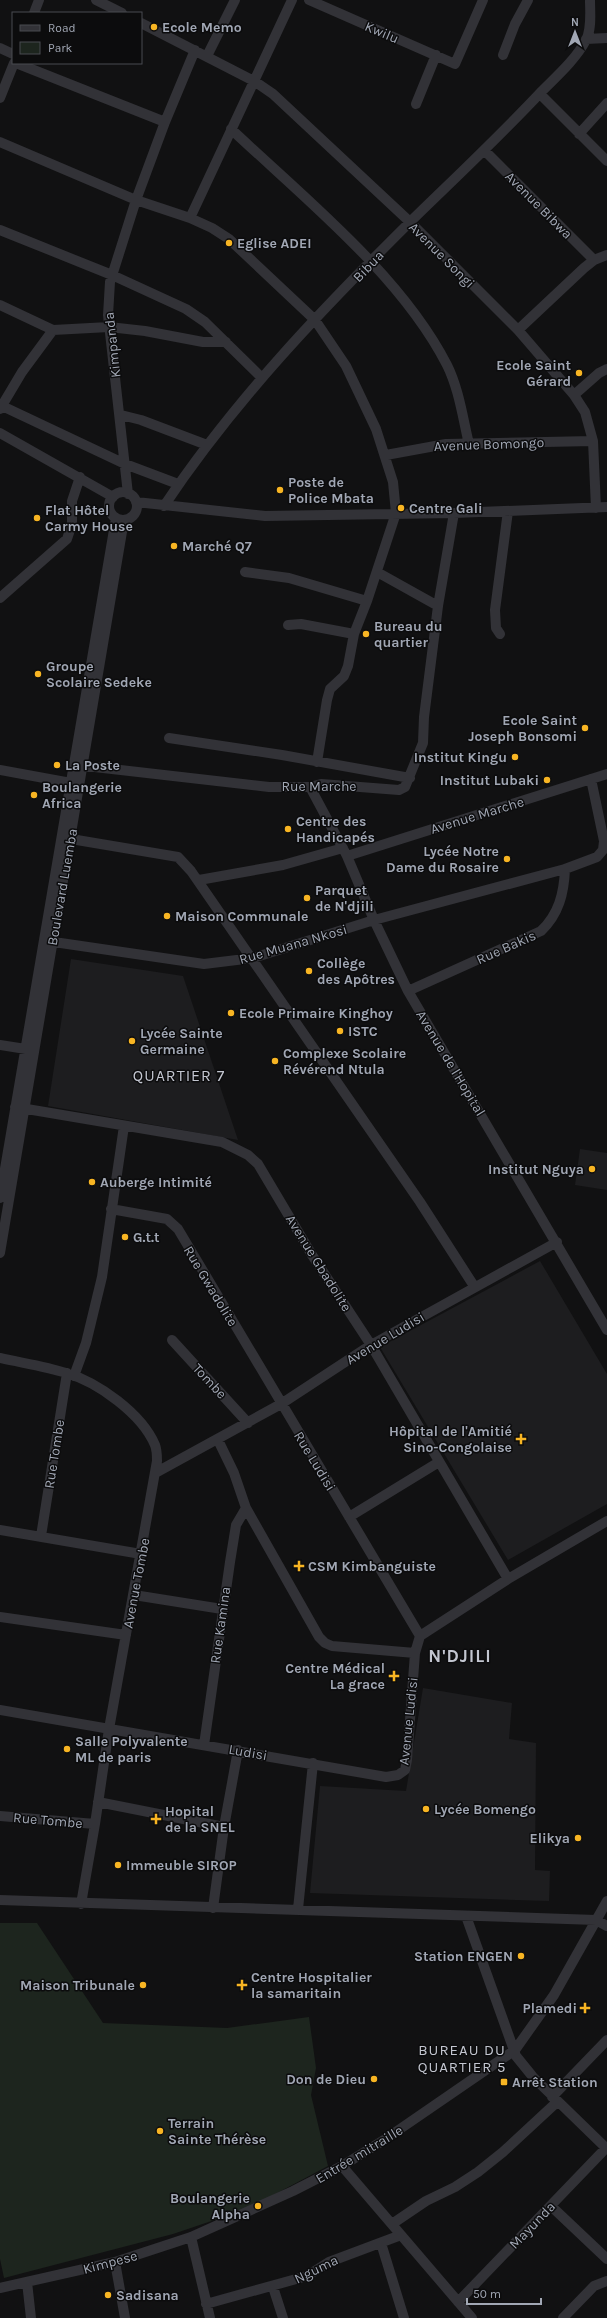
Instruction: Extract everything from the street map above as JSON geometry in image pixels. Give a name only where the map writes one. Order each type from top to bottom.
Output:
[{"type":"street","points":[[34,12],[39,0]]},
{"type":"street","points":[[96,0],[120,12]]},
{"type":"street","points":[[207,56],[235,0]]},
{"type":"street","points":[[190,218],[292,0]]},
{"type":"street","name":"Kwilu","points":[[309,0],[455,64],[483,0]]},
{"type":"street","points":[[503,55],[515,24],[528,0]]},
{"type":"street","points":[[590,0],[590,23],[586,39],[607,38]]},
{"type":"street","points":[[142,23],[254,81]]},
{"type":"street","name":"Bibua","points":[[164,506],[178,484],[207,445],[261,377],[410,222],[485,151],[540,94],[586,39]]},
{"type":"street","points":[[0,48],[12,54]]},
{"type":"street","name":"Kimpanda","points":[[128,494],[121,415],[109,327],[108,298],[112,275],[136,200],[165,122],[195,50]]},
{"type":"street","points":[[416,104],[436,55]]},
{"type":"street","points":[[0,98],[15,64]]},
{"type":"street","points":[[18,64],[165,122]]},
{"type":"street","name":"Avenue Songi","points":[[254,81],[273,94],[410,222],[518,330],[574,395],[585,412],[593,441],[596,508]]},
{"type":"street","points":[[540,94],[607,161]]},
{"type":"street","points":[[579,134],[607,103]]},
{"type":"street","points":[[231,129],[372,262],[410,308],[448,367],[469,444]]},
{"type":"street","points":[[0,142],[136,200],[190,218],[229,239],[315,320],[346,366],[365,404],[386,455],[393,482],[396,514],[367,601],[354,634],[344,676],[330,689],[317,762]]},
{"type":"street","name":"Avenue Bibwa","points":[[485,151],[594,260]]},
{"type":"street","points":[[0,230],[112,275],[186,309],[205,322],[261,377]]},
{"type":"street","points":[[518,330],[594,260],[607,255]]},
{"type":"street","points":[[0,305],[53,330],[109,327],[145,331],[203,342],[226,342]]},
{"type":"street","points":[[53,330],[26,366],[1,407],[126,464],[178,484]]},
{"type":"street","points":[[574,395],[607,368]]},
{"type":"street","points":[[121,415],[142,420],[207,445]]},
{"type":"street","points":[[0,433],[113,496]]},
{"type":"street","name":"Avenue Bomongo","points":[[386,455],[446,444],[593,441]]},
{"type":"street","points":[[0,598],[67,539],[72,524],[72,501],[80,478]]},
{"type":"street","points":[[136,502],[134,514],[120,519],[111,513],[109,506],[113,496],[120,493],[128,494],[136,502],[265,516],[454,513],[607,507]]},
{"type":"street","points":[[500,634],[496,628],[495,610],[508,511]]},
{"type":"street","name":"Rue Marche","points":[[79,765],[269,786],[310,787],[321,784],[342,784],[399,790],[405,787],[410,778],[423,743],[424,717],[438,606],[454,513]]},
{"type":"street","name":"Boulevard Luemba","points":[[0,1254],[29,1050],[67,838],[120,519]]},
{"type":"street","points":[[245,572],[289,578],[367,601]]},
{"type":"street","points":[[377,572],[438,606]]},
{"type":"street","points":[[288,625],[300,624],[354,634]]},
{"type":"street","points":[[169,738],[410,778]]},
{"type":"street","name":"Boulevard Luemba","points":[[67,838],[71,783],[79,765]]},
{"type":"street","points":[[0,770],[71,783]]},
{"type":"street","name":"Avenue Marche","points":[[199,880],[345,852],[607,774]]},
{"type":"street","name":"Rue Muana Nkosi","points":[[48,941],[204,964],[252,958],[374,920],[565,869],[597,857],[603,850],[604,824],[591,779]]},
{"type":"street","name":"Avenue de l'Hopital","points":[[310,787],[345,852],[374,920],[408,991],[557,1242],[607,1330]]},
{"type":"street","points":[[67,838],[178,857],[199,880],[424,1208],[474,1286]]},
{"type":"street","name":"Rue Bakis","points":[[408,991],[541,931],[548,924],[558,907],[564,888],[565,869]]},
{"type":"street","points":[[0,1045],[29,1050]]},
{"type":"street","name":"Boulevard Luemba","points":[[0,1198],[20,1108]]},
{"type":"street","name":"Avenue Gbadolite","points":[[20,1108],[222,1142],[248,1155],[258,1164],[312,1254],[371,1345],[508,1579]]},
{"type":"street","points":[[70,1375],[86,1343],[102,1277],[124,1126]]},
{"type":"street","name":"Rue Gwadolite","points":[[111,1209],[162,1218],[173,1223],[281,1404]]},
{"type":"street","name":"Avenue Ludisi","points":[[157,1472],[218,1440],[281,1404],[371,1345],[474,1286],[557,1242]]},
{"type":"street","name":"Tombe","points":[[172,1340],[248,1422]]},
{"type":"street","name":"Avenue Tombe","points":[[0,1358],[70,1375],[109,1394],[130,1411],[155,1446],[157,1472],[109,1729],[81,1904]]},
{"type":"street","name":"Rue Tombe","points":[[41,1536],[70,1375]]},
{"type":"street","name":"Rue Ludisi","points":[[281,1404],[420,1636]]},
{"type":"street","points":[[218,1440],[234,1473],[246,1508],[319,1637],[325,1643],[332,1646],[415,1653]]},
{"type":"street","points":[[349,1517],[439,1462]]},
{"type":"street","name":"Rue Kamina","points":[[204,1745],[222,1609],[236,1525],[246,1508]]},
{"type":"street","points":[[420,1636],[508,1579],[607,1521]]},
{"type":"street","points":[[0,1530],[141,1554]]},
{"type":"street","points":[[134,1595],[222,1609]]},
{"type":"street","points":[[0,1617],[126,1635]]},
{"type":"street","name":"Avenue Ludisi","points":[[386,1777],[398,1775],[405,1770],[415,1653],[420,1636]]},
{"type":"street","points":[[0,1710],[109,1729]]},
{"type":"street","name":"Ludisi","points":[[109,1729],[238,1750],[386,1777]]},
{"type":"street","points":[[213,1908],[224,1827],[238,1750]]},
{"type":"street","points":[[298,1909],[313,1763]]},
{"type":"street","points":[[98,1802],[224,1827]]},
{"type":"street","name":"Rue Tombe","points":[[0,1816],[95,1824]]},
{"type":"street","points":[[0,1900],[81,1904],[298,1909],[596,1920],[607,1926]]},
{"type":"street","name":"Entrée mitraille","points":[[192,2237],[242,2217],[342,2166],[431,2109],[514,2050],[554,1995],[607,1901]]},
{"type":"street","points":[[466,1916],[514,2050],[526,2070],[606,2148]]},
{"type":"street","points":[[392,2224],[426,2201],[455,2187],[504,2152],[555,2099],[607,2040]]},
{"type":"street","name":"Mayunda","points":[[458,2302],[606,2148]]},
{"type":"street","points":[[342,2166],[472,2318]]},
{"type":"street","points":[[551,2206],[607,2259]]},
{"type":"street","name":"Nguma","points":[[206,2304],[273,2287],[307,2276],[329,2262],[401,2235]]},
{"type":"street","points":[[192,2237],[210,2318]]},
{"type":"street","name":"Kimpese","points":[[0,2288],[115,2262],[192,2237]]},
{"type":"street","points":[[381,2243],[404,2318]]},
{"type":"street","points":[[115,2262],[125,2318]]},
{"type":"street","points":[[564,2318],[594,2286],[607,2281]]},
{"type":"street","points":[[27,2282],[31,2318]]},
{"type":"street","points":[[273,2287],[283,2318]]},
{"type":"shaded area","name":"Lycée Sainte Germaine","points":[[71,959],[183,976],[238,1140],[48,1106]]},
{"type":"shaded area","name":"Institut Nguya","points":[[580,1149],[607,1153],[607,1190],[575,1185]]},
{"type":"shaded area","name":"Hôpital de l'Amitié Sino-Congolaise","points":[[540,1261],[607,1374],[607,1504],[508,1560],[380,1347]]},
{"type":"shaded area","name":"Lycée Bomengo","points":[[423,1688],[512,1703],[509,1739],[536,1743],[535,1870],[550,1871],[549,1901],[310,1893],[320,1786],[406,1791]]},
{"type":"green space","name":"Terrain Sainte Thérèse","points":[[0,1923],[37,1923],[103,2023],[227,2028],[309,2017],[316,2068],[311,2095],[328,2166],[247,2209],[173,2234],[4,2278],[0,2259]]},
{"type":"place","name":"Ecole Memo","points":[[154,27]]},
{"type":"place","name":"Eglise ADEI","points":[[229,243]]},
{"type":"place","name":"Ecole Saint Gérard","points":[[579,373]]},
{"type":"place","name":"Poste de Police Mbata","points":[[280,490]]},
{"type":"place","name":"Centre Gali","points":[[401,508]]},
{"type":"place","name":"Flat Hôtel Carmy House","points":[[37,518]]},
{"type":"place","name":"Marché Q7","points":[[174,546]]},
{"type":"place","name":"Bureau du quartier","points":[[366,634]]},
{"type":"place","name":"Groupe Scolaire Sedeke","points":[[38,674]]},
{"type":"place","name":"Ecole Saint Joseph Bonsomi","points":[[585,728]]},
{"type":"place","name":"Institut Kingu","points":[[515,757]]},
{"type":"place","name":"La Poste","points":[[57,765]]},
{"type":"place","name":"Institut Lubaki","points":[[547,780]]},
{"type":"place","name":"Boulangerie Africa","points":[[34,795]]},
{"type":"place","name":"Centre des Handicapés","points":[[288,829]]},
{"type":"place","name":"Lycée Notre Dame du Rosaire","points":[[507,859]]},
{"type":"place","name":"Parquet de N'djili","points":[[307,898]]},
{"type":"place","name":"Maison Communale","points":[[167,916]]},
{"type":"place","name":"Collège des Apôtres","points":[[309,971]]},
{"type":"place","name":"Ecole Primaire Kinghoy","points":[[231,1013]]},
{"type":"place","name":"ISTC","points":[[340,1031]]},
{"type":"place","name":"Lycée Sainte Germaine","points":[[132,1041]]},
{"type":"place","name":"Complexe Scolaire Révérend Ntula","points":[[275,1061]]},
{"type":"place","name":"Institut Nguya","points":[[592,1169]]},
{"type":"place","name":"Auberge Intimité","points":[[92,1182]]},
{"type":"place","name":"G.t.t","points":[[125,1237]]},
{"type":"place","name":"Hôpital de l'Amitié Sino-Congolaise","points":[[521,1439]]},
{"type":"place","name":"CSM Kimbanguiste","points":[[299,1566]]},
{"type":"place","name":"Centre Médical La grace","points":[[394,1676]]},
{"type":"place","name":"Salle Polyvalente ML de paris","points":[[67,1749]]},
{"type":"place","name":"Lycée Bomengo","points":[[426,1809]]},
{"type":"place","name":"Hopital de la SNEL","points":[[156,1819]]},
{"type":"place","name":"Elikya","points":[[578,1838]]},
{"type":"place","name":"Immeuble SIROP","points":[[118,1865]]},
{"type":"place","name":"Station ENGEN","points":[[521,1956]]},
{"type":"place","name":"Maison Tribunale","points":[[143,1985]]},
{"type":"place","name":"Centre Hospitalier la samaritain","points":[[242,1985]]},
{"type":"place","name":"Plamedi","points":[[585,2008]]},
{"type":"place","name":"Don de Dieu","points":[[374,2079]]},
{"type":"place","name":"Arrêt Station","points":[[504,2082]]},
{"type":"place","name":"Terrain Sainte Thérèse","points":[[160,2131]]},
{"type":"place","name":"Boulangerie Alpha","points":[[258,2206]]},
{"type":"place","name":"Sadisana","points":[[108,2295]]},
{"type":"district","name":"QUARTIER 7","points":[[179,1075]]},
{"type":"district","name":"N'DJILI","points":[[460,1656]]},
{"type":"district","name":"BUREAU DU QUARTIER 5","points":[[462,2058]]}]
